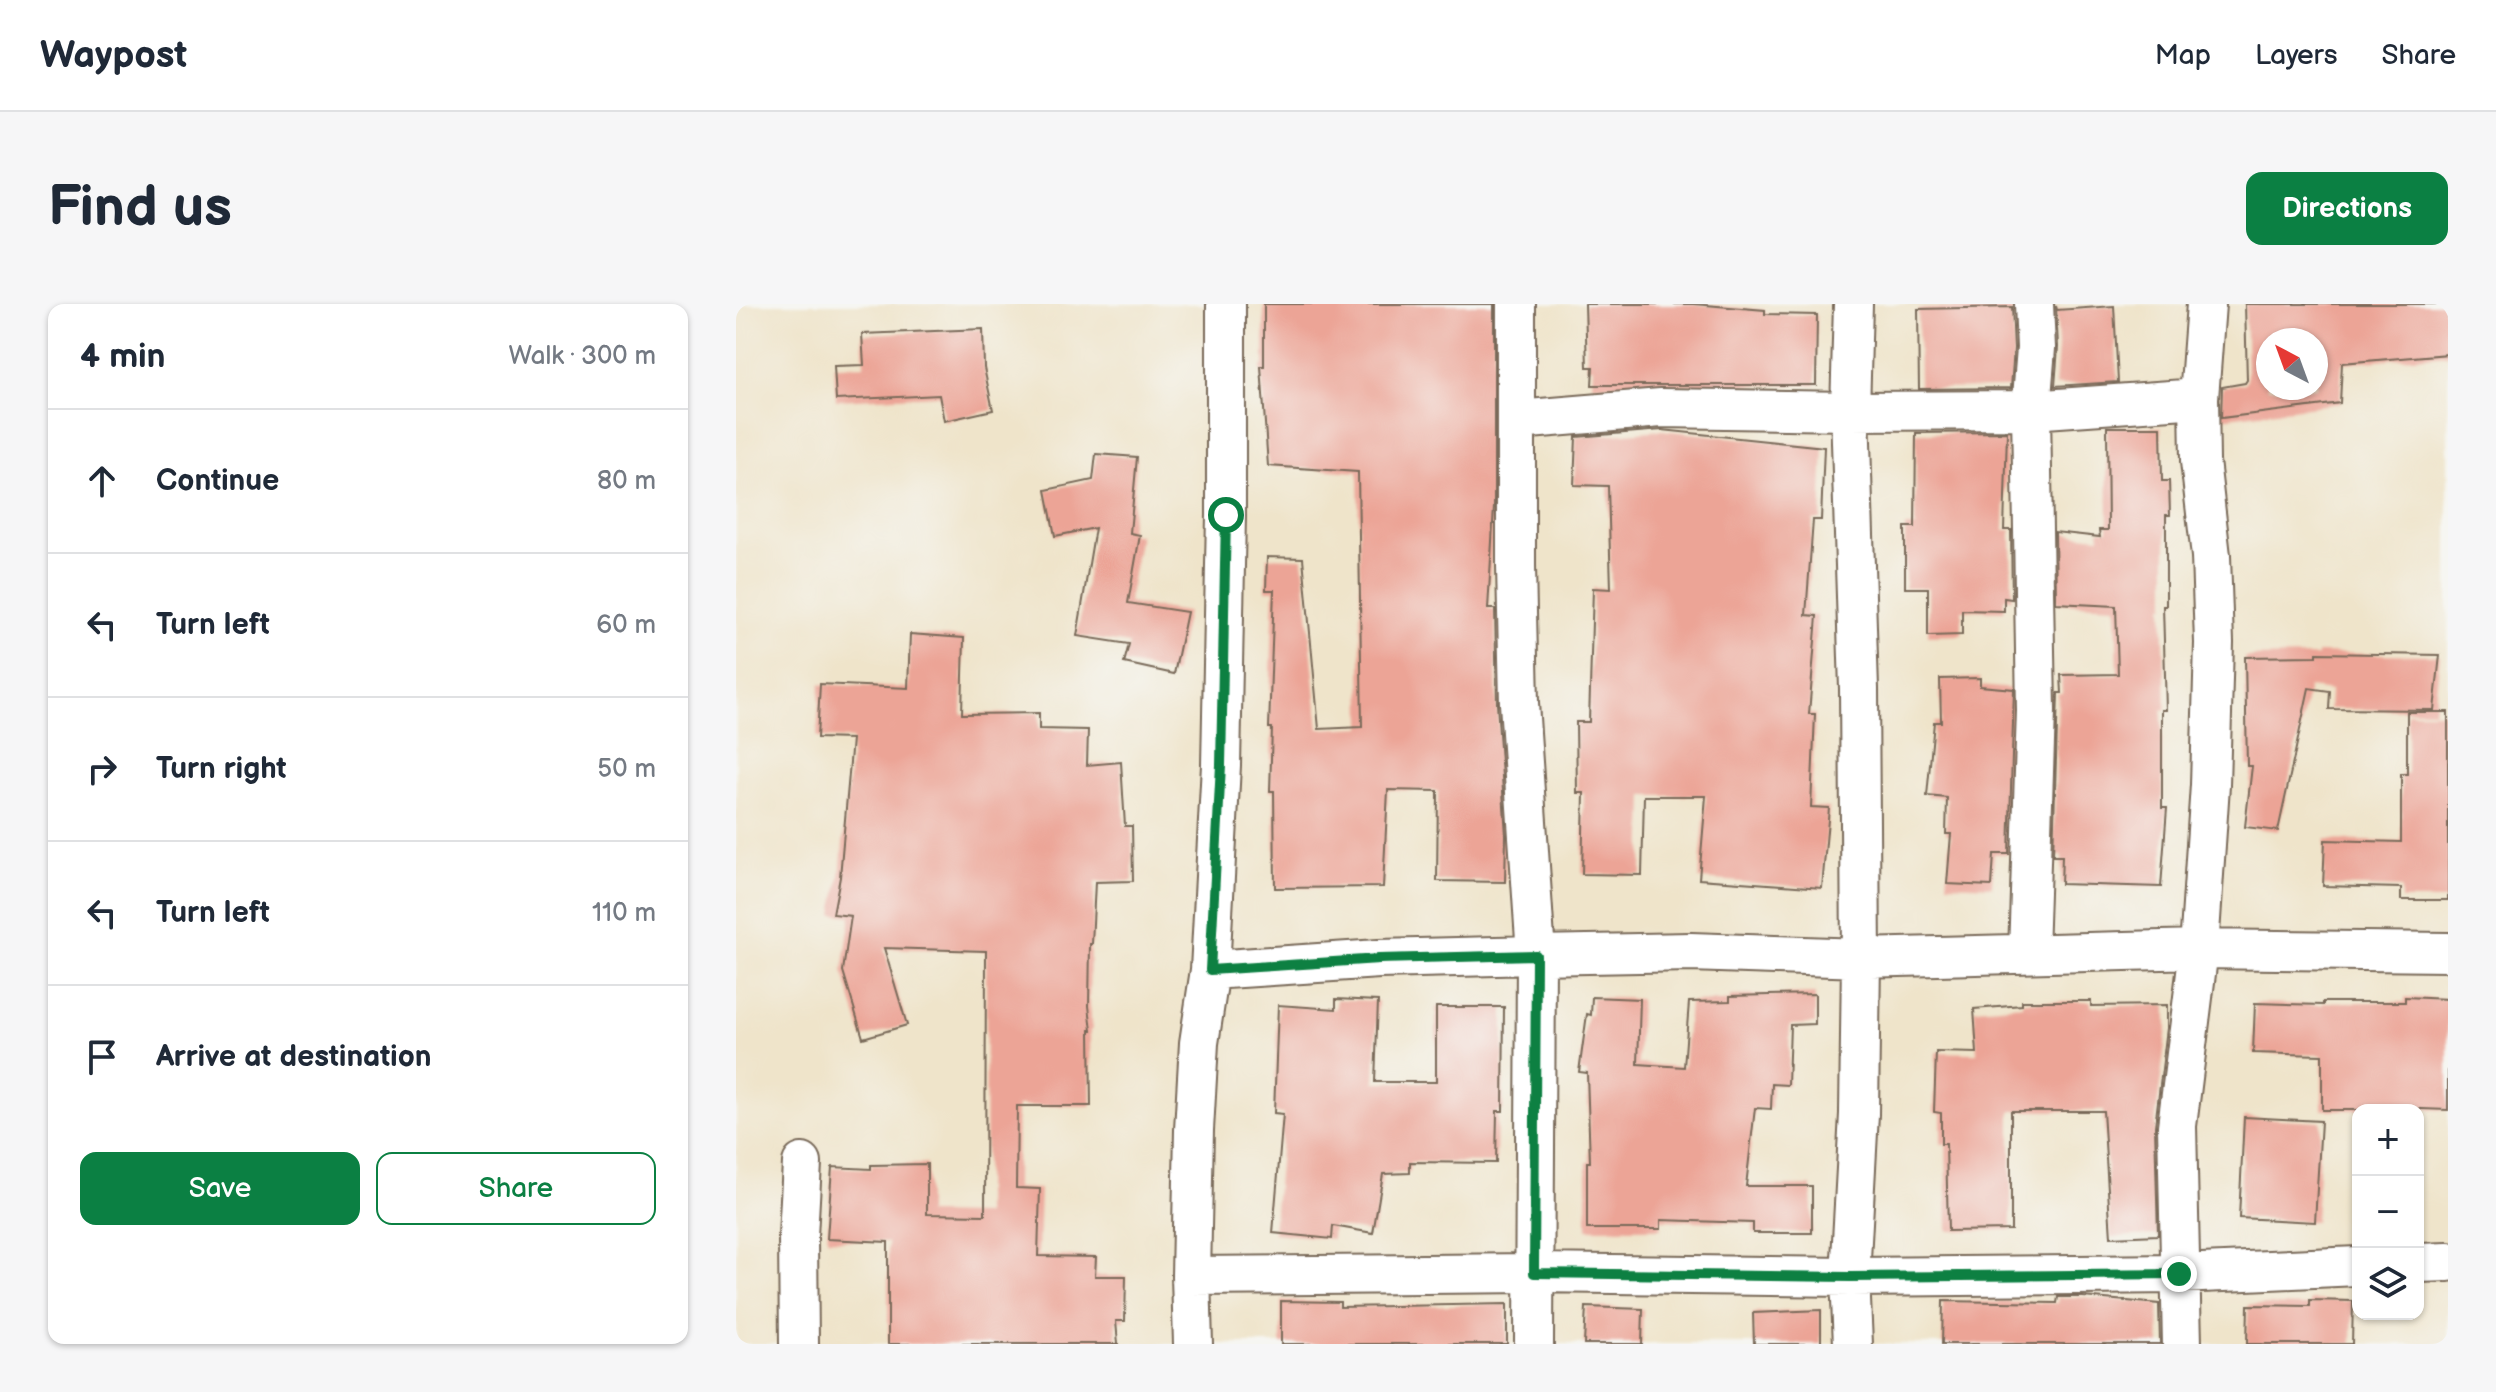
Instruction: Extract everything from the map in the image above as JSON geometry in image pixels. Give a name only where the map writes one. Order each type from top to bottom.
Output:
[{"type":"street","points":[[1193,1344],[1191,1276],[1199,1043],[1210,970],[1221,765],[1226,304]]},
{"type":"street","points":[[1516,304],[1519,703],[1536,955],[1534,1344]]},
{"type":"street","points":[[1853,304],[1850,411],[1859,689],[1861,958],[1859,1114],[1850,1277],[1853,1344]]},
{"type":"street","points":[[2028,953],[2036,711],[2031,410],[2036,348],[2034,304]]},
{"type":"street","points":[[2182,1344],[2177,1126],[2185,1042],[2199,949],[2210,785],[2214,643],[2211,556],[2200,461],[2199,398],[2206,304]]},
{"type":"street","points":[[1517,420],[1661,408],[2031,410],[2199,398]]},
{"type":"street","points":[[1210,970],[1379,959],[1691,952],[1861,958],[2199,949],[2448,952]]},
{"type":"street","points":[[799,1344],[798,1250],[802,1163]]},
{"type":"street","points":[[2424,1263],[2448,1262]]},
{"type":"street","points":[[1191,1276],[1534,1273],[1850,1277],[2179,1274],[2352,1266]]},
{"type":"building","points":[[1264,304],[1494,304],[1494,507],[1488,609],[1495,609],[1497,704],[1506,835],[1505,882],[1437,881],[1438,791],[1388,790],[1383,887],[1275,888],[1274,791],[1270,791],[1272,728],[1269,728],[1274,590],[1266,590],[1267,557],[1303,558],[1319,729],[1362,727],[1358,472],[1268,466],[1261,366],[1264,366]]},
{"type":"building","points":[[1585,304],[1693,304],[1765,310],[1765,314],[1817,315],[1816,385],[1592,385],[1593,367],[1587,367]]},
{"type":"building","points":[[2245,304],[2448,304],[2448,354],[2342,363],[2340,403],[2221,418],[2222,387],[2245,383]]},
{"type":"building","points":[[2056,306],[2057,310],[2114,306],[2118,382],[2055,386],[2058,347]]},
{"type":"building","points":[[2012,307],[2014,348],[2011,388],[1919,389],[1918,309]]},
{"type":"building","points":[[983,329],[984,368],[993,410],[944,421],[939,395],[836,400],[834,366],[864,365],[862,334]]},
{"type":"building","points":[[2107,427],[2161,427],[2162,481],[2169,481],[2166,606],[2163,606],[2166,710],[2162,710],[2162,808],[2167,808],[2161,887],[2061,884],[2062,856],[2053,856],[2061,675],[2118,674],[2116,606],[2056,603],[2055,532],[2100,537],[2099,530],[2108,530]]},
{"type":"building","points":[[1662,430],[1824,447],[1821,520],[1813,520],[1806,615],[1817,616],[1809,714],[1815,714],[1811,807],[1829,808],[1822,888],[1699,879],[1706,796],[1644,796],[1642,875],[1582,874],[1584,793],[1577,793],[1576,722],[1589,722],[1593,588],[1611,589],[1608,486],[1574,485],[1576,437]]},
{"type":"building","points":[[2007,432],[2004,530],[2011,530],[2012,599],[2004,598],[2004,611],[1962,610],[1962,635],[1928,636],[1928,588],[1905,588],[1905,527],[1915,527],[1916,433]]},
{"type":"building","points":[[1096,454],[1137,457],[1130,533],[1140,535],[1128,603],[1187,612],[1174,674],[1124,663],[1129,644],[1077,636],[1095,528],[1055,536],[1046,490],[1093,480]]},
{"type":"building","points":[[910,634],[964,638],[962,714],[1039,713],[1039,729],[1088,730],[1087,765],[1121,762],[1125,826],[1132,826],[1133,881],[1095,882],[1090,944],[1091,1106],[1017,1106],[1016,1188],[1040,1189],[1038,1256],[1096,1257],[1095,1276],[1126,1276],[1125,1321],[1116,1321],[1118,1344],[888,1344],[888,1242],[827,1239],[832,1167],[871,1169],[871,1165],[927,1164],[927,1214],[985,1215],[986,951],[884,948],[907,1025],[863,1038],[843,971],[851,916],[833,914],[840,877],[852,739],[817,738],[820,684],[908,688]]},
{"type":"building","points":[[2317,653],[2440,655],[2434,710],[2329,709],[2330,691],[2309,688],[2278,831],[2245,827],[2252,766],[2247,766],[2245,657],[2317,656]]},
{"type":"building","points":[[1980,678],[1980,686],[2014,689],[2009,854],[1994,854],[1992,886],[1947,884],[1951,834],[1946,834],[1947,798],[1927,796],[1934,722],[1941,722],[1940,679]]},
{"type":"building","points":[[2407,712],[2448,712],[2448,900],[2401,900],[2401,888],[2323,886],[2325,840],[2401,842],[2401,774],[2407,774]]},
{"type":"building","points":[[1815,994],[1815,1024],[1790,1025],[1788,1085],[1772,1084],[1771,1109],[1755,1108],[1746,1186],[1812,1186],[1812,1233],[1753,1233],[1753,1223],[1661,1220],[1661,1229],[1587,1229],[1587,1162],[1590,1162],[1587,1073],[1579,1072],[1592,997],[1640,999],[1638,1064],[1684,1067],[1689,1002],[1730,1001],[1730,996]]},
{"type":"building","points":[[2405,997],[2448,999],[2448,1110],[2424,1109],[2424,1104],[2352,1104],[2352,1110],[2322,1110],[2322,1055],[2253,1053],[2255,1003],[2323,1005],[2323,1002],[2405,1002]]},
{"type":"building","points":[[1336,999],[1378,1001],[1375,1082],[1436,1082],[1436,1007],[1504,1007],[1503,1111],[1497,1111],[1496,1163],[1410,1162],[1410,1173],[1383,1174],[1373,1233],[1333,1226],[1332,1239],[1273,1233],[1283,1114],[1274,1113],[1278,1005],[1336,1009]]},
{"type":"building","points":[[2022,1001],[2091,1001],[2091,1006],[2167,1005],[2155,1126],[2158,1235],[2111,1237],[2103,1111],[2011,1111],[2011,1230],[1948,1231],[1946,1144],[1941,1144],[1941,1113],[1934,1112],[1936,1052],[1977,1053],[1974,1009],[2022,1005]]},
{"type":"building","points":[[2244,1117],[2321,1121],[2315,1222],[2239,1218]]},
{"type":"building","points":[[2058,1297],[2159,1304],[2160,1344],[1942,1344],[1943,1301],[2057,1303]]},
{"type":"building","points":[[2310,1300],[2352,1301],[2352,1344],[2247,1344],[2248,1305],[2310,1306]]},
{"type":"building","points":[[1281,1301],[1340,1302],[1340,1307],[1507,1304],[1507,1344],[1281,1344]]},
{"type":"building","points":[[1586,1307],[1643,1309],[1642,1344],[1584,1344]]},
{"type":"building","points":[[1821,1310],[1821,1344],[1754,1344],[1753,1313]]},
{"type":"route","points":[[1226,515],[1221,765],[1210,970],[1379,959],[1536,955],[1534,1273],[1850,1277],[2179,1274]]}]
